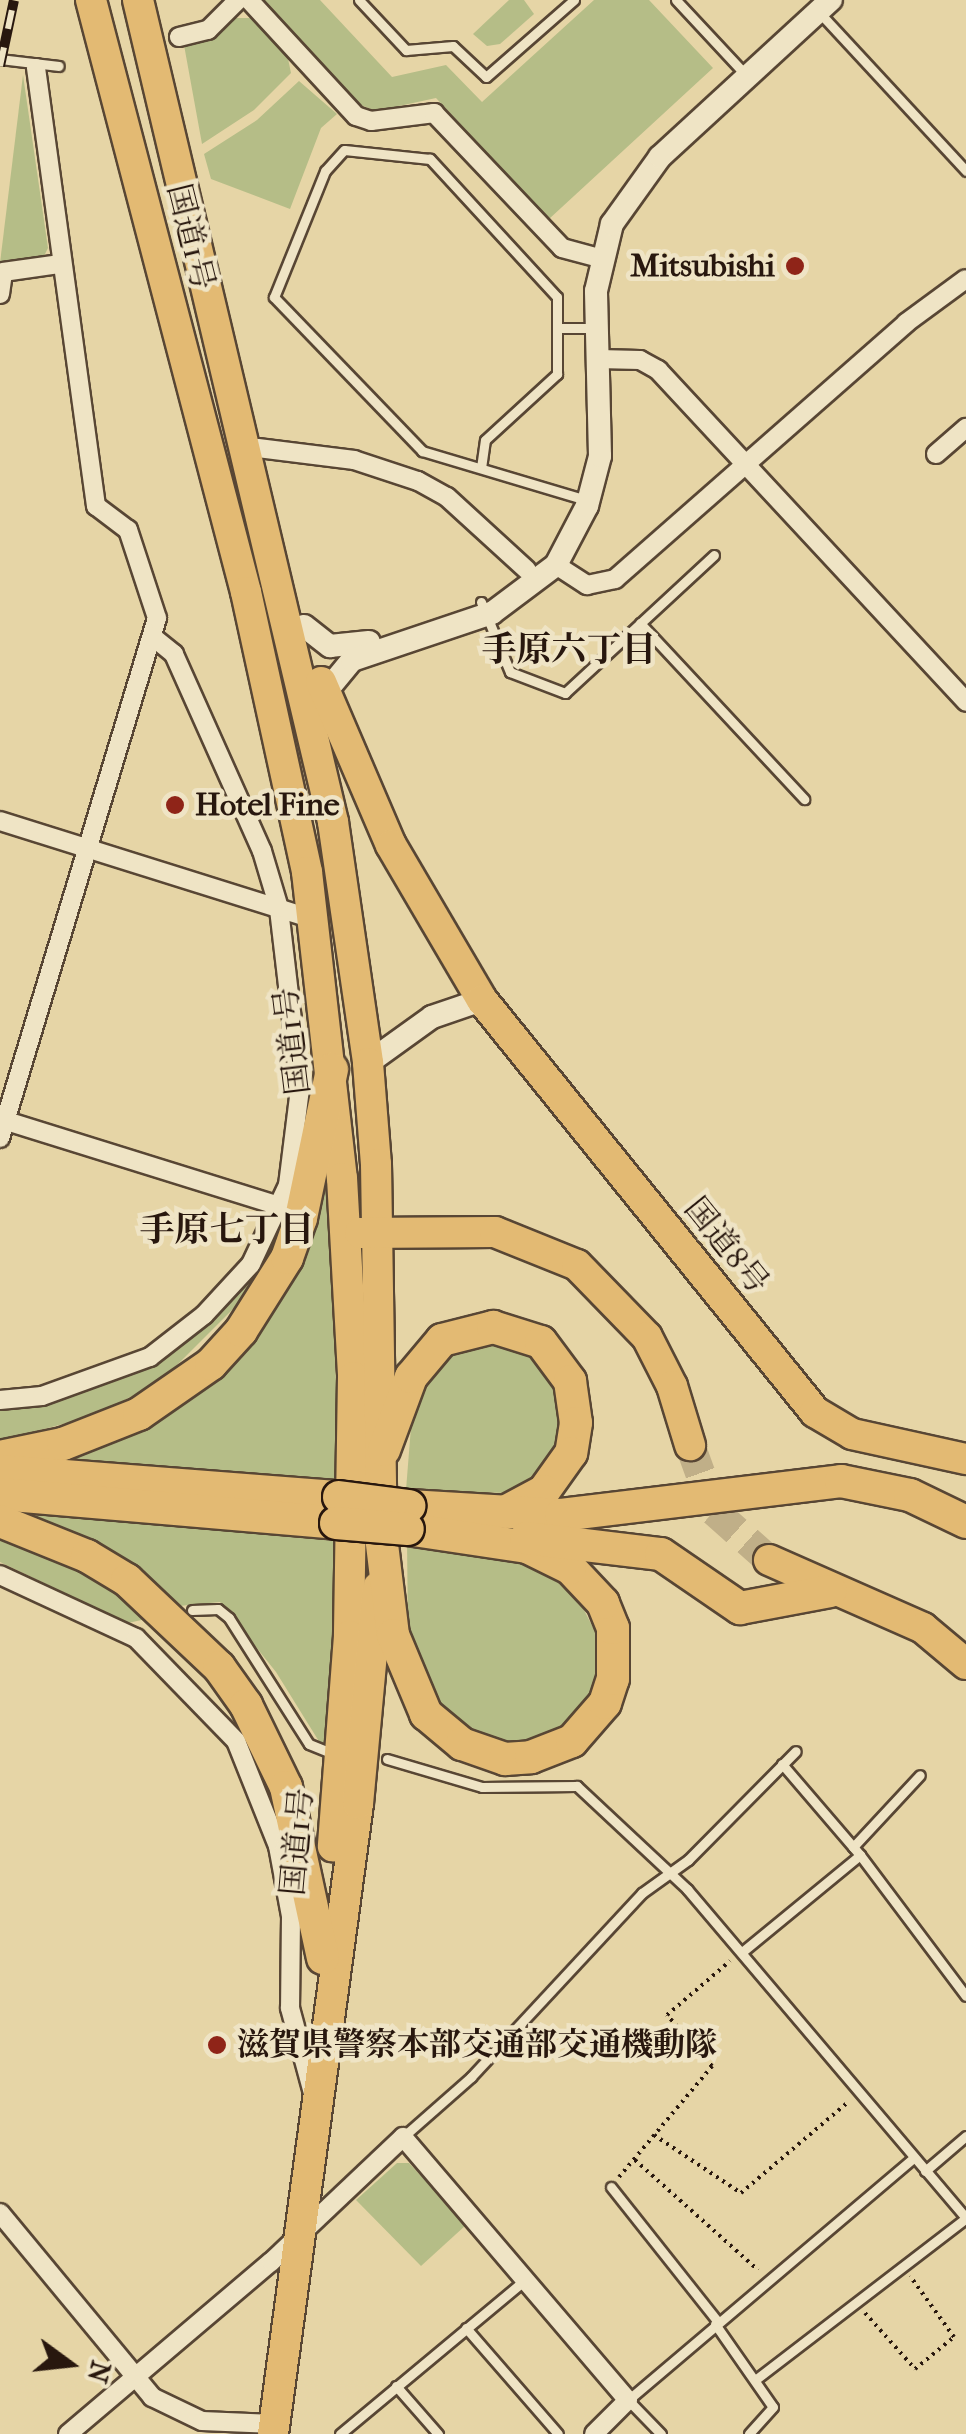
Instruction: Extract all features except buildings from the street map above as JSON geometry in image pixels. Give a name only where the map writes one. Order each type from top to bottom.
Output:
[{"type":"highway","name":"国道1号","points":[[90,0],[276,731],[312,919],[332,1068],[346,1234],[353,1540],[314,2098]]},
{"type":"highway","name":"国道1号","points":[[138,0],[168,133],[315,691],[368,1063],[380,1232],[384,1450],[400,1524],[314,2098],[273,2429]]},
{"type":"highway","points":[[168,133],[195,210],[304,626],[315,691],[288,690],[276,731]]},
{"type":"highway","name":"国道8号","points":[[315,691],[392,844],[482,1000],[815,1412],[852,1434],[966,1459]]},
{"type":"highway","points":[[0,1457],[62,1444],[140,1414],[210,1364],[241,1331],[287,1258],[301,1218],[332,1068]]},
{"type":"highway","points":[[346,1234],[495,1232],[577,1264],[648,1337],[672,1386],[690,1445]]},
{"type":"highway","points":[[384,1450],[411,1377],[442,1340],[494,1326],[541,1342],[570,1381],[576,1422],[572,1453],[562,1473],[527,1502],[476,1524]]},
{"type":"highway","points":[[0,1471],[338,1510],[400,1524],[476,1524],[807,1482],[864,1483],[910,1495],[966,1522]]},
{"type":"highway","points":[[0,1494],[338,1510]]},
{"type":"highway","points":[[0,1521],[87,1556],[127,1580],[220,1668],[246,1705],[286,1787],[323,1958]]},
{"type":"highway","points":[[400,1524],[393,1635],[426,1714],[482,1753],[505,1759],[552,1751],[572,1741],[604,1703],[616,1653],[613,1628],[603,1603],[570,1568],[476,1524]]},
{"type":"highway","points":[[476,1524],[661,1554],[740,1608],[830,1591]]},
{"type":"highway","points":[[769,1560],[830,1591],[923,1628],[966,1664]]},
{"type":"street","points":[[179,37],[208,30],[238,0]]},
{"type":"street","points":[[249,0],[356,116],[370,121],[434,113],[562,248],[600,258]]},
{"type":"street","points":[[315,691],[352,660],[483,609],[556,565],[588,500],[600,456],[595,328],[600,258],[612,224],[639,181],[825,6]]},
{"type":"street","points":[[36,68],[96,506],[128,530],[156,618],[2,1126],[278,1206]]},
{"type":"street","points":[[0,294],[3,272],[60,264]]},
{"type":"street","points":[[556,565],[587,585],[615,580],[906,323],[966,279]]},
{"type":"street","points":[[598,360],[640,360],[658,370],[966,702]]},
{"type":"street","points":[[936,454],[966,428]]},
{"type":"street","points":[[258,448],[354,460],[418,482],[447,497],[528,570]]},
{"type":"street","points":[[304,626],[316,639],[344,649],[483,609],[566,543]]},
{"type":"street","points":[[0,1400],[42,1396],[150,1357],[204,1315],[251,1264],[288,1185],[300,1088],[279,908],[262,851],[234,800],[174,654],[152,636]]},
{"type":"street","points":[[0,822],[312,919]]},
{"type":"street","points":[[368,1063],[432,1017],[482,1000]]},
{"type":"street","points":[[0,1575],[142,1634],[236,1741],[265,1802],[290,1916],[290,2008],[314,2098]]},
{"type":"street","points":[[68,2434],[403,2137],[628,2400],[594,2434]]},
{"type":"street","points":[[0,2213],[134,2378],[180,2415],[273,2429]]},
{"type":"lane","points":[[359,0],[406,50],[454,46],[486,77],[574,0]]},
{"type":"lane","points":[[676,0],[748,77]]},
{"type":"lane","points":[[825,6],[966,171]]},
{"type":"lane","points":[[0,59],[36,68],[59,66]]},
{"type":"lane","points":[[481,468],[485,440],[557,374],[557,297],[430,159],[344,150],[325,171],[274,297],[422,451],[588,500]]},
{"type":"lane","points":[[558,328],[595,328]]},
{"type":"lane","points":[[483,609],[510,672],[565,693],[714,554]]},
{"type":"lane","points":[[640,624],[804,799]]},
{"type":"lane","points":[[192,1610],[218,1609],[229,1618],[309,1744],[326,1751]]},
{"type":"lane","points":[[403,2137],[471,2077],[667,1871],[688,1860],[796,1751]]},
{"type":"lane","points":[[387,1759],[482,1787],[577,1786],[667,1871],[742,1952],[966,2218],[858,2305],[755,2380]]},
{"type":"lane","points":[[782,1764],[856,1851],[966,1996]]},
{"type":"lane","points":[[742,1952],[856,1851],[920,1775]]},
{"type":"lane","points":[[925,2171],[966,2136]]},
{"type":"lane","points":[[661,2434],[628,2400],[913,2158]]},
{"type":"lane","points":[[611,2187],[716,2323],[773,2407],[748,2434]]},
{"type":"lane","points":[[340,2434],[525,2280]]},
{"type":"lane","points":[[466,2328],[558,2434]]},
{"type":"lane","points":[[396,2386],[438,2434]]},
{"type":"path","points":[[611,2187],[712,2066],[666,2015],[742,1952]]},
{"type":"path","points":[[654,2135],[741,2193],[859,2093]]},
{"type":"path","points":[[634,2160],[769,2279]]},
{"type":"path","points":[[858,2305],[915,2369],[954,2337],[905,2268]]},
{"type":"green space","points":[[264,0],[320,0],[392,77],[446,65],[482,102],[594,0],[649,0],[713,68],[549,219],[436,98],[376,111],[361,105]]},
{"type":"green space","points":[[509,0],[524,0],[534,14],[500,44],[487,46],[473,34]]},
{"type":"green space","points":[[235,18],[254,18],[287,54],[291,73],[254,110],[202,144],[184,45],[212,38]]},
{"type":"green space","points":[[23,75],[48,248],[43,258],[0,263]]},
{"type":"green space","points":[[299,81],[337,114],[321,128],[290,209],[211,179],[204,154],[257,120]]},
{"type":"green space","points":[[328,1176],[340,1486],[49,1463],[176,1402]]},
{"type":"green space","points":[[270,1246],[244,1298],[161,1381],[96,1415],[0,1441],[0,1408],[105,1384],[179,1348],[254,1272]]},
{"type":"green space","points":[[498,1344],[530,1354],[553,1375],[568,1421],[548,1471],[506,1493],[406,1490],[411,1427],[423,1385],[452,1354]]},
{"type":"green space","points":[[9,1507],[340,1534],[329,1746],[320,1743],[276,1672],[220,1602],[179,1606],[111,1554]]},
{"type":"green space","points":[[0,1528],[53,1548],[155,1617],[128,1623],[0,1562]]},
{"type":"green space","points":[[407,1539],[502,1548],[570,1583],[600,1641],[595,1686],[572,1720],[551,1735],[507,1744],[482,1740],[446,1719],[408,1635]]},
{"type":"green space","points":[[397,2163],[409,2163],[466,2225],[421,2266],[356,2200]]},
{"type":"tunnel","points":[[690,1445],[714,1511],[769,1560]]},
{"type":"railway","points":[[0,66],[14,0]]},
{"type":"place","name":"Mitsubishi","points":[[795,266]]},
{"type":"place","name":"Hotel Fine","points":[[175,805]]},
{"type":"place","name":"滋賀県警察本部交通部交通機動隊","points":[[217,2045]]},
{"type":"district","name":"手原六丁目","points":[[569,650]]},
{"type":"district","name":"手原七丁目","points":[[227,1230]]}]
